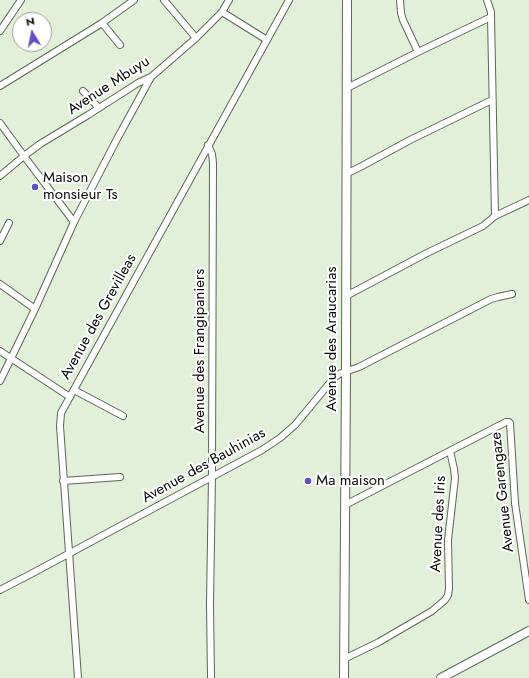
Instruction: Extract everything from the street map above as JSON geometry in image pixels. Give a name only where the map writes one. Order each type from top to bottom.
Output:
[{"type":"street","points":[[0,31],[21,0]]},
{"type":"street","points":[[0,86],[102,23],[134,0]]},
{"type":"street","points":[[164,0],[196,38]]},
{"type":"street","name":"Avenue Mbuyu","points":[[0,176],[24,156],[56,134],[138,83],[151,77],[196,38],[222,12],[229,0]]},
{"type":"street","name":"Avenue des Grevilleas","points":[[78,678],[63,481],[60,422],[61,413],[288,0]]},
{"type":"street","name":"Avenue des Araucarias","points":[[344,678],[347,0]]},
{"type":"street","points":[[400,0],[402,17],[418,52]]},
{"type":"street","points":[[487,0],[491,12],[495,216]]},
{"type":"street","points":[[222,12],[267,40]]},
{"type":"street","points":[[347,88],[491,17]]},
{"type":"street","points":[[102,23],[120,44]]},
{"type":"street","points":[[0,381],[35,309],[74,222],[151,77]]},
{"type":"street","points":[[83,91],[99,108]]},
{"type":"street","points":[[346,174],[416,137],[492,100]]},
{"type":"street","points":[[0,124],[74,222]]},
{"type":"street","name":"Avenue des Frangipaniers","points":[[208,145],[212,154],[213,163],[210,604],[211,678]]},
{"type":"street","points":[[346,296],[427,253],[483,226],[495,216],[529,200]]},
{"type":"street","points":[[0,241],[9,223]]},
{"type":"street","points":[[0,284],[35,309]]},
{"type":"street","name":"Avenue des Bauhinias","points":[[0,590],[250,457],[280,438],[297,422],[333,379],[339,374],[358,367],[491,299],[512,294]]},
{"type":"street","points":[[0,351],[70,397]]},
{"type":"street","points":[[74,390],[123,416]]},
{"type":"street","name":"Avenue Garengaze","points":[[345,505],[506,422],[510,423],[515,502],[529,600]]},
{"type":"street","name":"Avenue des Iris","points":[[344,659],[379,642],[432,611],[445,600],[448,595],[450,589],[448,540],[455,478],[450,451]]},
{"type":"street","points":[[63,481],[120,477]]},
{"type":"street","points":[[446,677],[529,631]]},
{"type":"place","name":"Maison monsieur Ts","points":[[35,187]]},
{"type":"place","name":"Ma maison","points":[[308,481]]}]
